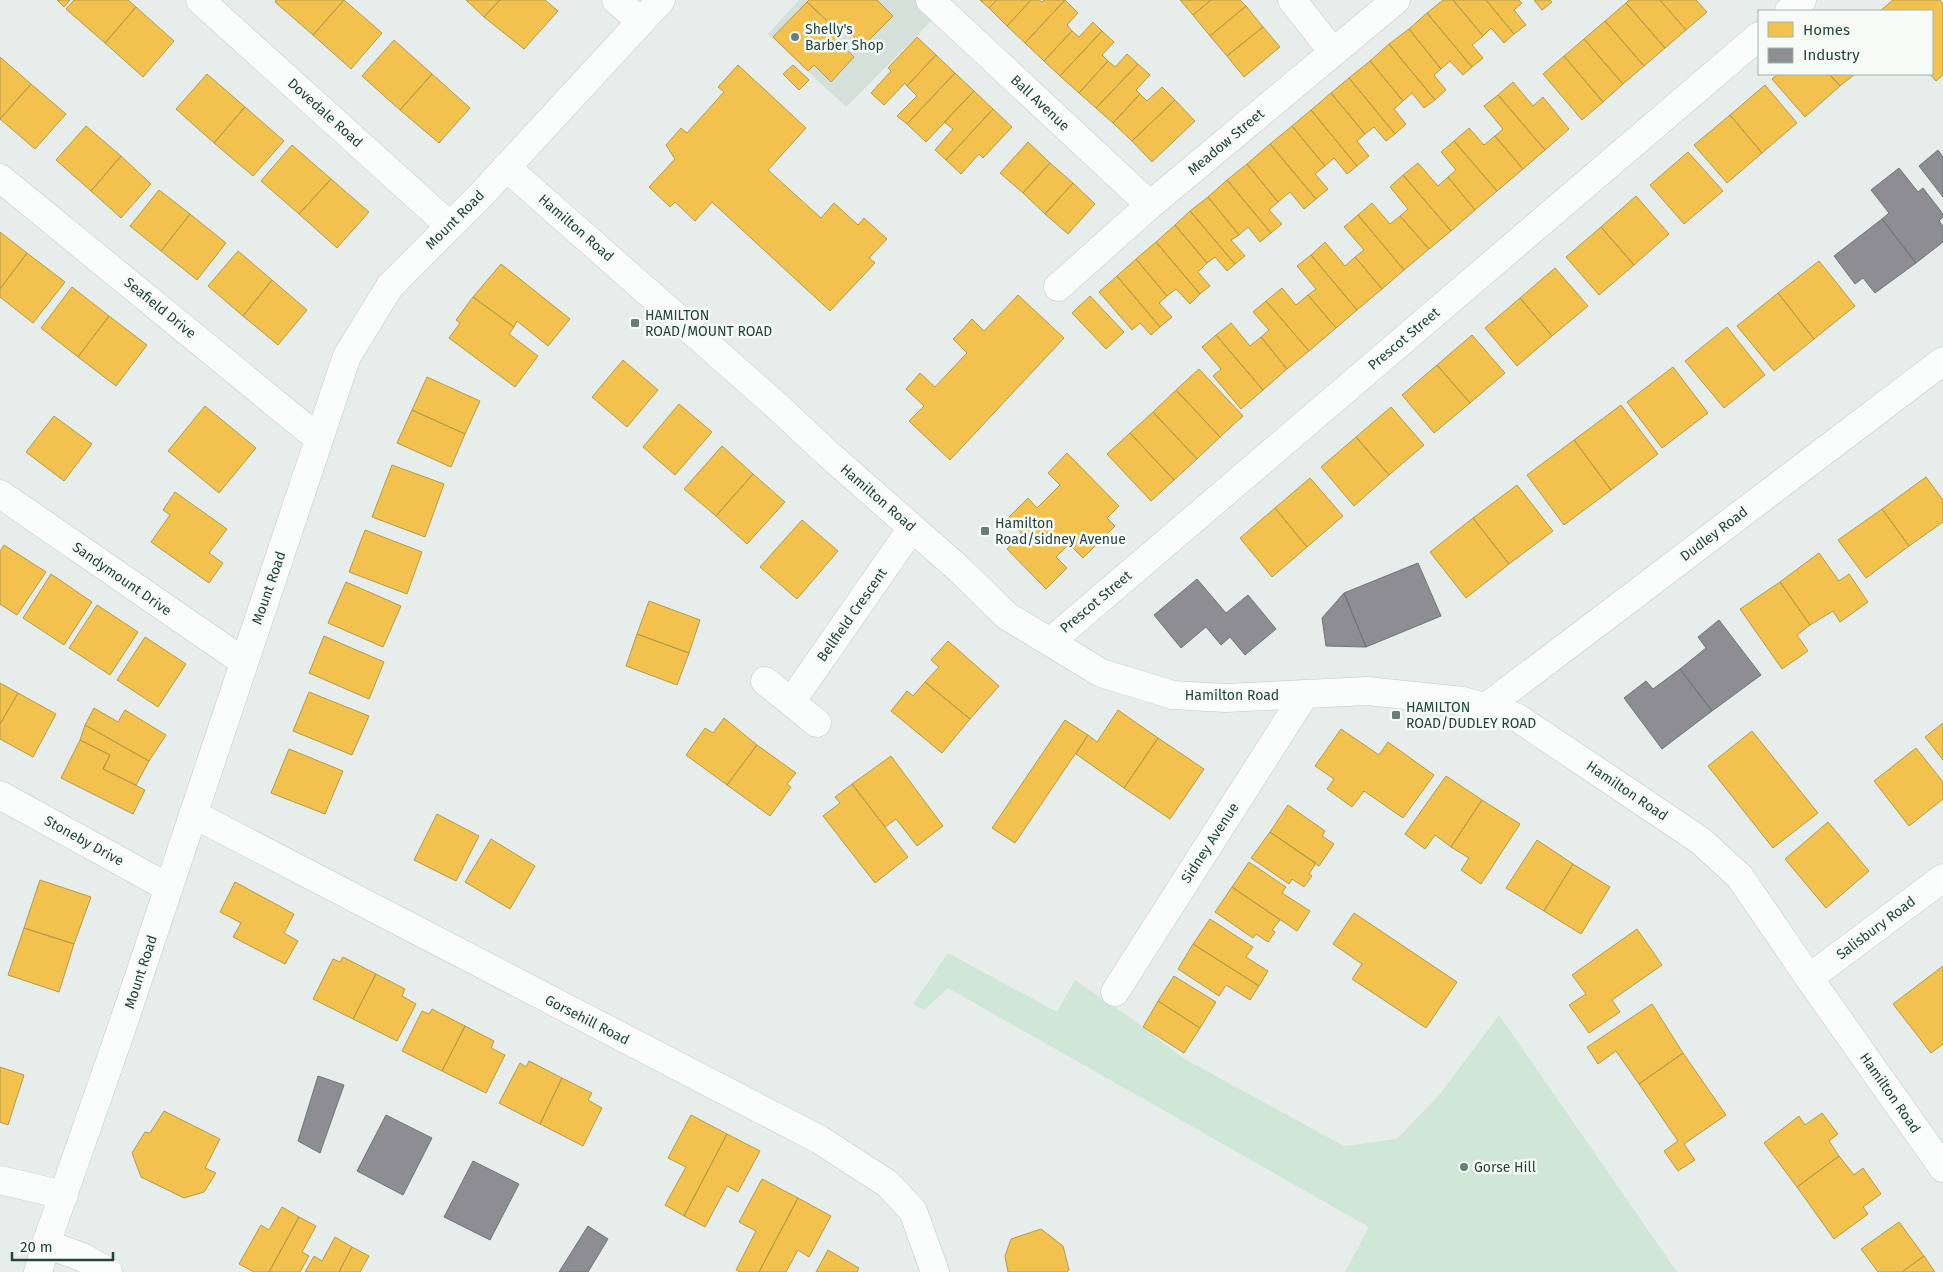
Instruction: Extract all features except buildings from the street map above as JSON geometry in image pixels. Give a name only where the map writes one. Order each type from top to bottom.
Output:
[{"type":"street","name":"Dovedale Road","points":[[200,0],[450,226]]},
{"type":"street","points":[[616,0],[641,22]]},
{"type":"street","name":"Mount Road","points":[[38,1272],[347,356],[390,286],[506,167],[661,0]]},
{"type":"street","name":"Ball Avenue","points":[[930,0],[1150,205]]},
{"type":"street","points":[[1292,0],[1333,52]]},
{"type":"street","name":"Meadow Street","points":[[1058,288],[1150,205],[1396,0]]},
{"type":"street","points":[[1790,10],[1802,0]]},
{"type":"street","name":"Prescot Street","points":[[1050,642],[1758,37]]},
{"type":"street","name":"Hamilton Road","points":[[506,167],[770,399],[826,453],[959,569],[1007,616],[1101,673],[1174,695],[1226,698],[1366,691],[1463,701],[1518,718],[1701,841],[1740,877],[1943,1168]]},
{"type":"street","name":"Seafield Drive","points":[[0,178],[319,439]]},
{"type":"street","name":"Dudley Road","points":[[1485,708],[1943,361]]},
{"type":"street","name":"Sandymount Drive","points":[[0,494],[244,662]]},
{"type":"street","name":"Bellfield Crescent","points":[[791,702],[912,528]]},
{"type":"street","points":[[765,681],[817,723]]},
{"type":"street","name":"Sidney Avenue","points":[[1115,992],[1305,694]]},
{"type":"street","name":"Stoneby Drive","points":[[0,795],[169,888]]},
{"type":"street","name":"Gorsehill Road","points":[[193,814],[820,1140],[888,1184],[913,1211],[935,1272]]},
{"type":"street","name":"Salisbury Road","points":[[1809,978],[1943,878]]},
{"type":"street","points":[[0,1180],[64,1195]]},
{"type":"street","points":[[46,1244],[82,1257],[108,1272]]},
{"type":"shaded area","points":[[799,0],[952,0],[846,107],[768,34]]},
{"type":"green space","points":[[948,953],[1057,1012],[1075,980],[1139,1024],[1183,1058],[1344,1146],[1397,1139],[1439,1095],[1499,1015],[1677,1272],[1345,1272],[1369,1227],[948,988],[924,1010],[913,1004]]},
{"type":"place","name":"Shelly's Barber Shop","points":[[795,37]]},
{"type":"place","name":"HAMILTON ROAD/MOUNT ROAD","points":[[635,323]]},
{"type":"place","name":"Hamilton Road/sidney Avenue","points":[[985,531]]},
{"type":"place","name":"HAMILTON ROAD/DUDLEY ROAD","points":[[1396,715]]},
{"type":"place","name":"Gorse Hill","points":[[1464,1167]]}]
